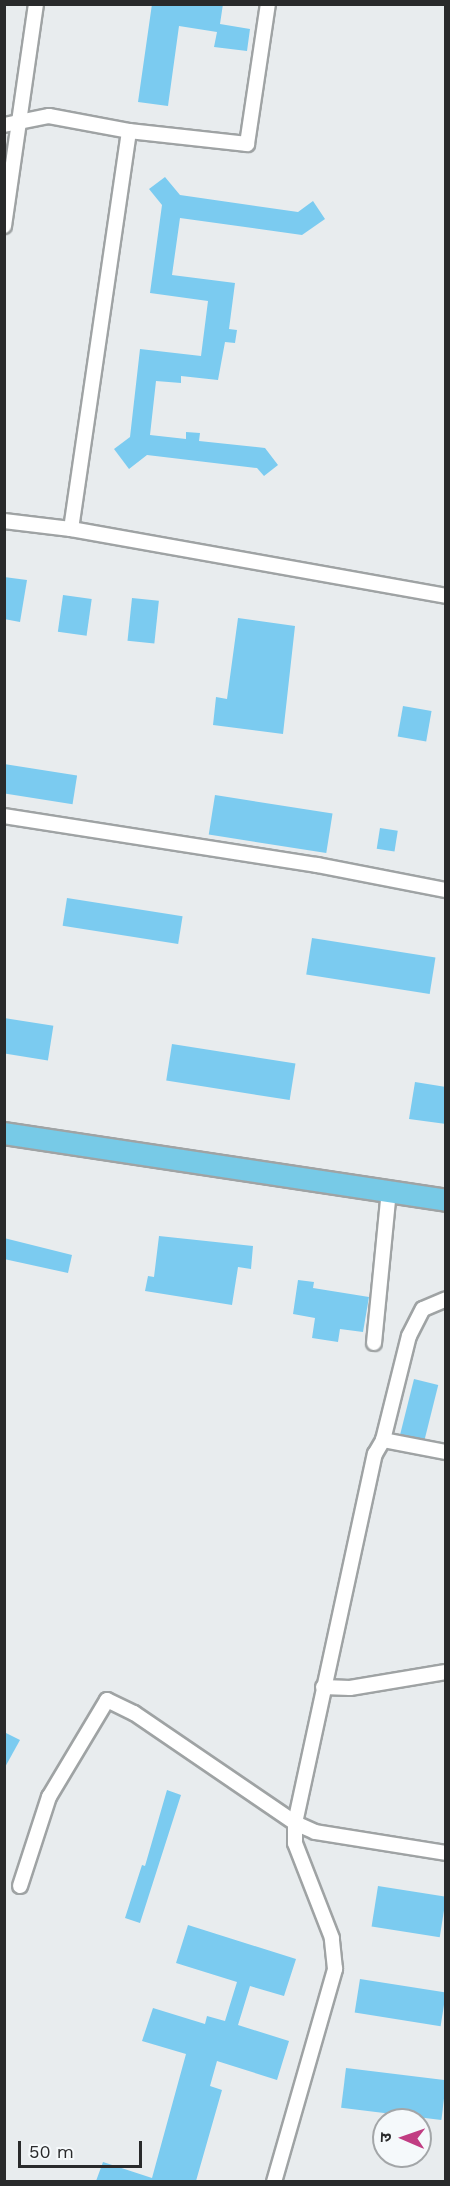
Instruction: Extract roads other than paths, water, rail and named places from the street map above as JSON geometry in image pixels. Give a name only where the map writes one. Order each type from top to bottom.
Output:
[{"type":"main road","points":[[4,1133],[446,1200]]},
{"type":"street","points":[[4,226],[11,123],[36,4]]},
{"type":"street","points":[[11,123],[49,116],[129,131],[247,144],[268,4]]},
{"type":"street","points":[[71,529],[129,131]]},
{"type":"street","points":[[4,521],[71,529],[446,596]]},
{"type":"street","points":[[4,816],[316,865],[446,890]]},
{"type":"street","points":[[374,1343],[389,1191]]},
{"type":"street","points":[[274,2181],[335,1970],[332,1938],[296,1843],[295,1822],[375,1454],[383,1440],[409,1336],[423,1309],[446,1299]]},
{"type":"street","points":[[383,1440],[446,1452]]},
{"type":"street","points":[[323,1687],[350,1688],[446,1672]]},
{"type":"street","points":[[20,1886],[49,1797],[106,1700],[134,1713],[295,1822],[315,1832],[446,1853]]}]
